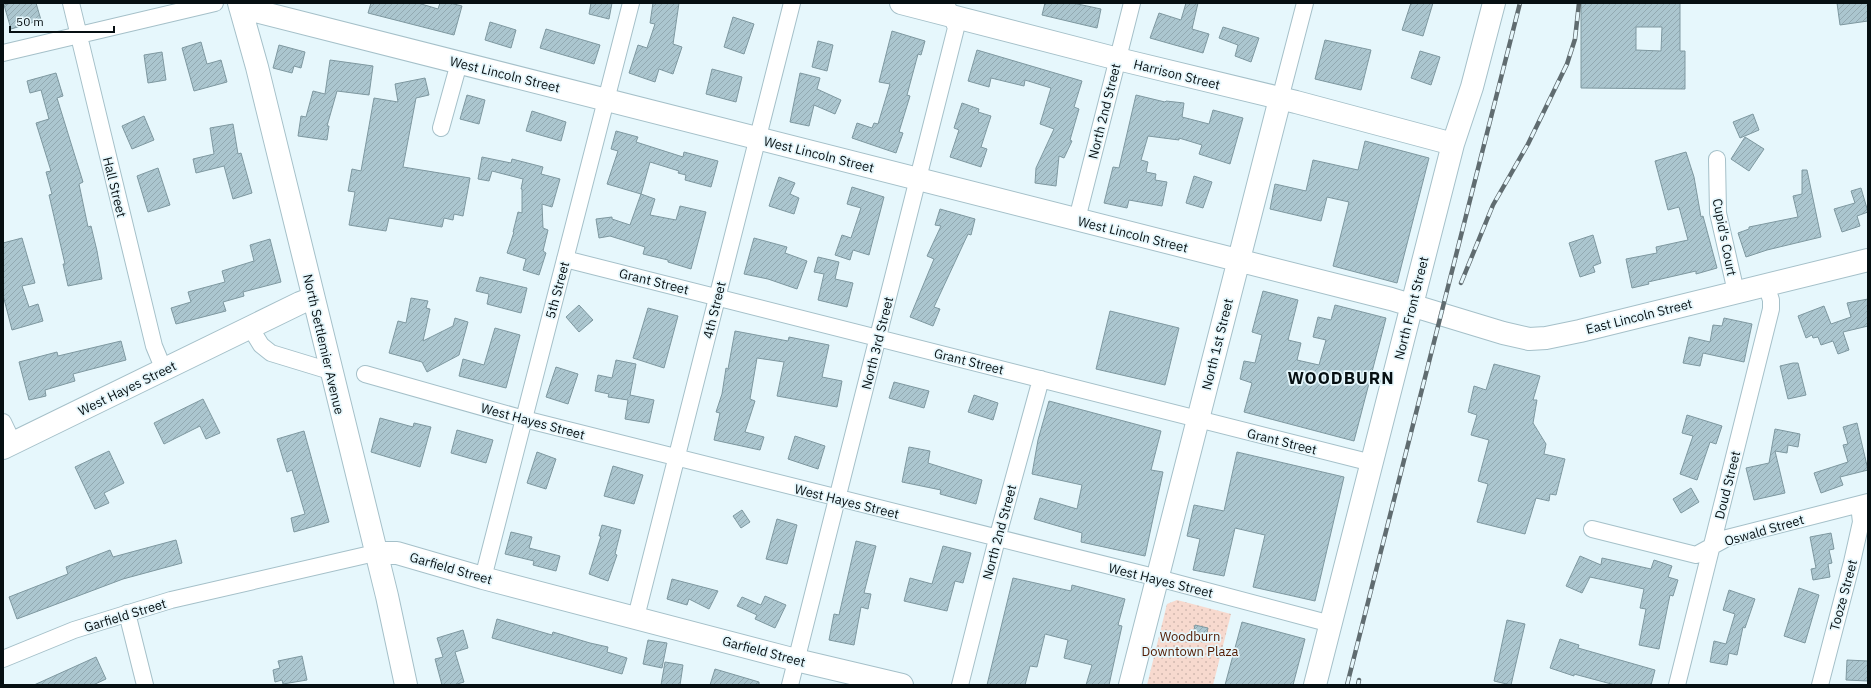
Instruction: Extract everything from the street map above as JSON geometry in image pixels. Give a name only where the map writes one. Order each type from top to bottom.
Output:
[{"type":"street","name":"Hall Street","points":[[71,3],[154,346],[164,370]]},
{"type":"street","points":[[3,53],[78,34],[215,3]]},
{"type":"street","name":"5th Street","points":[[483,578],[632,3]]},
{"type":"street","name":"4th Street","points":[[636,617],[792,3]]},
{"type":"street","name":"Harrison Street","points":[[901,3],[949,9],[1118,59],[1453,144]]},
{"type":"street","name":"North 2nd Street","points":[[1077,219],[1132,3]]},
{"type":"street","name":"North 1st Street","points":[[1130,685],[1304,3]]},
{"type":"street","name":"North Front Street","points":[[1316,685],[1453,144],[1472,87],[1494,3]]},
{"type":"street","name":"West Lincoln Street","points":[[236,4],[459,63],[1412,304]]},
{"type":"street","name":"North Settlemier Avenue","points":[[236,4],[257,67],[330,371],[388,602],[406,685]]},
{"type":"street","name":"North 3rd Street","points":[[790,685],[956,28],[949,9]]},
{"type":"street","points":[[440,128],[459,63]]},
{"type":"street","name":"Cupid's Court","points":[[1717,158],[1718,213],[1736,292]]},
{"type":"street","name":"Grant Street","points":[[565,259],[1372,463]]},
{"type":"street","name":"East Lincoln Street","points":[[1412,304],[1503,333],[1537,339],[1568,334],[1868,260]]},
{"type":"street","name":"Doud Street","points":[[1677,685],[1771,309],[1771,300],[1766,284]]},
{"type":"street","name":"West Hayes Street","points":[[8,446],[313,298]]},
{"type":"street","points":[[250,328],[261,345],[271,353],[330,371]]},
{"type":"street","name":"West Hayes Street","points":[[365,374],[524,419],[997,539],[1158,578],[1331,624]]},
{"type":"street","name":"North 2nd Street","points":[[960,685],[997,539],[1041,379]]},
{"type":"street","points":[[3,422],[8,446]]},
{"type":"street","name":"Oswald Street","points":[[1592,529],[1696,555],[1727,538],[1864,504]]},
{"type":"street","name":"Tooze Street","points":[[1820,685],[1852,562],[1864,504]]},
{"type":"street","name":"Garfield Street","points":[[3,659],[74,630],[127,613],[207,591],[375,553],[397,553],[483,578],[796,660],[902,685]]},
{"type":"street","points":[[127,613],[145,685]]},
{"type":"green space","name":"Woodburn Downtown Plaza","points":[[1177,600],[1231,614],[1213,685],[1147,685],[1167,604]]},
{"type":"building","points":[[11,3],[36,3],[41,20],[11,29],[4,5]]},
{"type":"building","points":[[371,3],[418,3],[438,9],[440,3],[450,3],[462,6],[454,35],[368,13]]},
{"type":"building","points":[[591,3],[612,3],[609,19],[589,14]]},
{"type":"building","points":[[653,3],[679,3],[673,44],[682,47],[673,74],[659,69],[655,82],[629,73],[638,45],[647,48],[655,24],[650,23]]},
{"type":"building","points":[[1045,3],[1073,3],[1101,9],[1097,28],[1042,15]]},
{"type":"building","points":[[1186,3],[1198,3],[1192,29],[1209,34],[1203,53],[1150,38],[1159,13],[1181,20]]},
{"type":"building","points":[[1411,3],[1433,3],[1423,36],[1402,30]]},
{"type":"building","points":[[1581,3],[1680,3],[1680,51],[1685,51],[1685,89],[1581,88]],"holes":[[[1636,27],[1662,27],[1661,51],[1636,50]]]},
{"type":"building","points":[[1837,3],[1868,3],[1868,21],[1840,25]]},
{"type":"building","points":[[733,17],[754,24],[744,54],[724,47]]},
{"type":"building","points":[[490,22],[516,30],[511,48],[485,40]]},
{"type":"building","points":[[1223,27],[1259,38],[1251,62],[1235,56],[1238,45],[1219,38]]},
{"type":"building","points":[[546,29],[600,45],[594,64],[540,48]]},
{"type":"building","points":[[892,31],[925,41],[921,55],[918,54],[907,95],[910,96],[899,132],[903,133],[896,153],[852,138],[857,123],[872,128],[874,123],[878,124],[890,84],[879,82]]},
{"type":"building","points":[[1325,40],[1371,50],[1361,90],[1315,79]]},
{"type":"building","points":[[818,41],[833,45],[827,71],[812,67]]},
{"type":"building","points":[[201,42],[207,64],[221,60],[227,82],[194,91],[182,48]]},
{"type":"building","points":[[279,45],[305,52],[301,68],[294,66],[292,73],[273,68]]},
{"type":"building","points":[[977,50],[1082,81],[1074,107],[1079,109],[1070,140],[1072,141],[1064,158],[1059,156],[1056,186],[1035,183],[1036,168],[1054,129],[1040,124],[1051,88],[1025,80],[1024,86],[991,78],[989,87],[968,81]]},
{"type":"building","points":[[1420,51],[1440,57],[1431,85],[1411,78]]},
{"type":"building","points":[[162,52],[166,80],[148,83],[144,55]]},
{"type":"building","points":[[330,60],[373,66],[369,95],[337,91],[327,126],[329,126],[327,140],[298,136],[301,116],[306,117],[313,91],[325,94]]},
{"type":"building","points":[[712,69],[742,77],[736,102],[706,94]]},
{"type":"building","points":[[56,73],[63,96],[57,98],[83,182],[79,184],[88,227],[91,226],[102,279],[68,286],[63,264],[65,264],[49,195],[52,194],[46,172],[51,171],[36,123],[49,119],[41,90],[30,93],[27,81]]},
{"type":"building","points":[[800,73],[820,78],[817,89],[841,100],[835,114],[814,105],[809,126],[790,122]]},
{"type":"building","points":[[425,78],[429,95],[416,98],[403,167],[470,178],[463,216],[454,214],[453,220],[444,218],[442,227],[389,218],[386,231],[349,225],[355,192],[348,191],[352,169],[361,171],[374,98],[398,102],[395,84]]},
{"type":"building","points":[[467,95],[485,100],[479,124],[460,119]]},
{"type":"building","points":[[1136,95],[1165,102],[1184,103],[1182,117],[1209,124],[1213,110],[1243,118],[1230,164],[1199,154],[1202,145],[1179,138],[1179,140],[1148,136],[1141,160],[1148,162],[1146,172],[1156,174],[1155,180],[1167,182],[1162,206],[1129,200],[1127,208],[1104,203],[1113,167],[1119,168]]},
{"type":"building","points":[[962,103],[979,109],[978,112],[991,116],[981,147],[987,149],[981,167],[950,157],[959,130],[954,128]]},
{"type":"building","points":[[532,111],[566,122],[561,141],[526,131]]},
{"type":"building","points":[[1753,114],[1759,130],[1740,138],[1733,122]]},
{"type":"building","points":[[144,116],[154,140],[132,149],[122,126]]},
{"type":"building","points":[[233,124],[238,154],[241,153],[252,193],[233,199],[224,166],[196,173],[193,159],[214,154],[210,128]]},
{"type":"building","points":[[616,131],[638,137],[636,142],[683,157],[684,152],[718,161],[711,187],[685,180],[686,175],[678,173],[679,171],[650,162],[641,194],[607,184],[618,151],[611,149]]},
{"type":"building","points":[[1745,137],[1764,149],[1749,171],[1731,159]]},
{"type":"building","points":[[1365,141],[1429,158],[1397,283],[1333,266],[1349,202],[1327,197],[1321,221],[1270,209],[1275,184],[1306,191],[1313,160],[1358,170]]},
{"type":"building","points":[[1686,152],[1694,177],[1701,217],[1703,216],[1717,268],[1696,274],[1696,271],[1648,282],[1649,284],[1632,288],[1626,259],[1657,253],[1656,247],[1688,240],[1679,207],[1668,210],[1655,161]]},
{"type":"building","points":[[482,157],[511,163],[512,159],[543,167],[541,174],[560,179],[552,207],[542,204],[543,228],[548,230],[543,251],[546,253],[539,275],[523,270],[526,259],[507,253],[514,232],[518,212],[522,213],[521,189],[523,179],[492,171],[489,181],[478,179]]},
{"type":"building","points":[[158,168],[170,205],[148,212],[137,176]]},
{"type":"building","points":[[1802,170],[1807,170],[1821,237],[1767,250],[1746,257],[1738,233],[1749,229],[1749,227],[1798,217],[1793,196],[1802,194]]},
{"type":"building","points":[[1194,176],[1212,182],[1203,208],[1186,203]]},
{"type":"building","points":[[779,177],[795,183],[790,194],[799,198],[794,214],[769,206]]},
{"type":"building","points":[[852,187],[884,197],[869,255],[853,250],[850,260],[835,255],[842,235],[851,238],[861,208],[847,204]]},
{"type":"building","points":[[1861,188],[1868,212],[1857,216],[1860,226],[1842,232],[1834,209],[1855,203],[1851,191]]},
{"type":"building","points":[[641,194],[655,199],[650,215],[676,220],[680,206],[706,212],[691,269],[668,262],[668,260],[643,254],[645,247],[610,236],[599,238],[596,219],[612,217],[612,219],[630,225]]},
{"type":"building","points":[[940,209],[975,219],[971,235],[968,234],[934,307],[940,309],[933,326],[910,317],[934,259],[927,256],[941,226],[935,225]]},
{"type":"building","points":[[1593,235],[1601,263],[1593,266],[1595,272],[1580,277],[1569,243]]},
{"type":"building","points":[[22,238],[35,283],[22,286],[29,307],[38,304],[43,321],[12,330],[3,295],[3,243]]},
{"type":"building","points":[[754,238],[787,247],[785,253],[807,261],[797,289],[768,279],[744,274]]},
{"type":"building","points":[[270,239],[281,282],[243,292],[244,296],[223,302],[226,311],[176,324],[171,308],[191,302],[188,292],[225,282],[222,271],[254,261],[250,245]]},
{"type":"building","points":[[818,257],[839,262],[835,279],[853,283],[847,307],[818,300],[824,274],[814,272]]},
{"type":"building","points":[[480,277],[527,288],[521,313],[487,304],[489,294],[476,291]]},
{"type":"building","points":[[1263,291],[1298,300],[1288,340],[1301,343],[1297,360],[1319,365],[1326,340],[1313,337],[1318,317],[1331,320],[1335,305],[1386,318],[1354,441],[1244,412],[1252,383],[1240,379],[1244,361],[1255,363],[1262,335],[1252,332]]},
{"type":"building","points":[[411,298],[428,301],[426,308],[430,309],[423,341],[453,326],[455,318],[468,322],[459,355],[427,372],[422,362],[389,353],[398,321],[406,323]]},
{"type":"building","points":[[1868,299],[1868,326],[1843,332],[1849,350],[1838,354],[1833,341],[1821,345],[1818,337],[1813,338],[1812,335],[1806,338],[1798,316],[1824,306],[1831,324],[1851,317],[1847,303]]},
{"type":"building","points":[[579,305],[593,320],[579,332],[566,317]]},
{"type":"building","points":[[648,308],[678,316],[664,368],[633,358]]},
{"type":"building","points":[[1110,311],[1179,328],[1165,385],[1096,369]]},
{"type":"building","points":[[1724,318],[1752,324],[1744,362],[1703,353],[1700,366],[1683,363],[1689,337],[1710,342],[1713,325],[1722,326]]},
{"type":"building","points":[[495,328],[520,335],[506,388],[459,376],[463,359],[484,365]]},
{"type":"building","points":[[735,331],[788,341],[789,337],[829,345],[822,377],[842,381],[837,407],[777,396],[784,362],[757,358],[750,399],[755,401],[745,432],[764,437],[760,450],[714,440],[720,413],[716,412],[722,394],[726,368],[728,369]]},
{"type":"building","points":[[121,341],[126,360],[73,374],[75,381],[45,390],[46,396],[29,400],[19,362],[57,352],[58,356]]},
{"type":"building","points":[[616,360],[636,364],[630,395],[654,400],[649,423],[625,419],[628,400],[608,397],[609,394],[595,391],[598,375],[612,378]]},
{"type":"building","points":[[1798,363],[1806,395],[1788,399],[1780,366]]},
{"type":"building","points":[[1494,364],[1540,376],[1533,400],[1537,400],[1533,423],[1546,444],[1544,454],[1565,459],[1556,495],[1550,494],[1549,501],[1536,498],[1525,534],[1477,522],[1488,484],[1478,481],[1489,440],[1471,435],[1477,415],[1468,412],[1474,386],[1486,390]]},
{"type":"building","points":[[556,367],[578,374],[568,404],[546,397]]},
{"type":"building","points":[[894,382],[929,391],[924,408],[889,398]]},
{"type":"building","points":[[974,395],[998,403],[993,420],[968,412]]},
{"type":"building","points":[[203,399],[220,433],[206,439],[200,426],[164,444],[154,423]]},
{"type":"building","points":[[1049,401],[1161,431],[1151,470],[1163,472],[1145,556],[1081,542],[1082,533],[1034,519],[1040,498],[1077,509],[1082,485],[1032,474],[1038,440]]},
{"type":"building","points":[[1687,415],[1722,426],[1716,444],[1710,442],[1697,480],[1680,474],[1693,436],[1682,433]]},
{"type":"building","points":[[380,418],[413,427],[414,423],[431,427],[420,467],[371,452]]},
{"type":"building","points":[[1857,423],[1868,470],[1840,477],[1843,485],[1821,493],[1814,473],[1848,462],[1843,445],[1848,444],[1843,427]]},
{"type":"building","points":[[1775,429],[1800,434],[1798,447],[1788,445],[1787,453],[1775,451],[1785,493],[1754,500],[1746,468],[1769,463]]},
{"type":"building","points":[[457,430],[493,440],[486,463],[451,453]]},
{"type":"building","points":[[304,431],[329,522],[294,532],[291,518],[305,514],[292,470],[287,472],[277,439]]},
{"type":"building","points":[[795,436],[825,446],[818,469],[788,459]]},
{"type":"building","points":[[909,447],[930,451],[928,463],[982,480],[976,504],[940,494],[941,490],[902,482]]},
{"type":"building","points":[[109,451],[124,483],[104,493],[109,503],[95,509],[75,467]]},
{"type":"building","points":[[537,452],[556,459],[546,489],[527,483]]},
{"type":"building","points":[[1237,452],[1344,477],[1315,601],[1253,587],[1265,535],[1235,528],[1224,576],[1193,570],[1200,539],[1187,536],[1194,505],[1224,511]]},
{"type":"building","points":[[613,466],[643,475],[634,504],[604,496]]},
{"type":"building","points":[[1691,488],[1699,502],[1681,513],[1673,499]]},
{"type":"building","points":[[742,510],[750,522],[741,528],[733,516]]},
{"type":"building","points":[[777,519],[797,525],[787,564],[766,559]]},
{"type":"building","points":[[602,525],[621,530],[615,554],[617,555],[608,581],[589,574],[601,536],[599,536]]},
{"type":"building","points":[[511,532],[532,537],[529,548],[560,556],[556,571],[533,565],[534,561],[505,554]]},
{"type":"building","points":[[1831,533],[1834,549],[1829,550],[1832,563],[1828,564],[1830,577],[1813,580],[1811,569],[1816,568],[1810,537]]},
{"type":"building","points":[[176,540],[182,563],[123,579],[17,619],[9,597],[68,574],[66,567],[110,550],[113,557]]},
{"type":"building","points":[[856,541],[876,546],[864,593],[871,594],[868,609],[861,607],[854,645],[829,640],[834,614],[839,615]]},
{"type":"building","points":[[943,546],[971,553],[963,583],[955,581],[947,611],[904,601],[910,578],[932,584]]},
{"type":"building","points":[[1580,556],[1601,565],[1602,558],[1651,569],[1654,560],[1672,566],[1668,577],[1678,580],[1673,596],[1670,595],[1659,649],[1639,645],[1646,609],[1640,608],[1644,589],[1590,577],[1582,593],[1566,586]]},
{"type":"building","points":[[1013,578],[1071,591],[1072,585],[1125,599],[1118,625],[1122,626],[1109,685],[1086,685],[1092,665],[1064,658],[1068,640],[1045,634],[1037,667],[1030,666],[1025,685],[987,685]]},
{"type":"building","points":[[672,579],[718,591],[709,609],[689,599],[687,605],[667,599]]},
{"type":"building","points":[[1799,588],[1819,595],[1805,643],[1784,636]]},
{"type":"building","points":[[1729,590],[1755,599],[1745,628],[1743,627],[1737,655],[1729,653],[1727,665],[1710,662],[1714,641],[1726,644],[1735,614],[1723,610]]},
{"type":"building","points":[[765,596],[786,605],[775,628],[755,619],[757,615],[737,606],[742,597],[761,605]]},
{"type":"building","points":[[497,619],[552,635],[553,632],[608,647],[607,652],[627,658],[622,674],[492,638]]},
{"type":"building","points":[[1507,620],[1525,624],[1511,685],[1494,681]]},
{"type":"building","points":[[1242,622],[1305,639],[1293,685],[1225,685]]},
{"type":"building","points":[[1195,625],[1208,628],[1205,642],[1192,639]]},
{"type":"building","points":[[463,630],[468,648],[455,652],[464,682],[454,685],[442,685],[435,659],[443,657],[437,638]]},
{"type":"building","points":[[1560,639],[1579,645],[1578,648],[1655,670],[1651,685],[1615,685],[1574,674],[1574,676],[1550,668]]},
{"type":"building","points":[[648,640],[667,643],[662,668],[643,664]]},
{"type":"building","points":[[302,656],[307,680],[283,684],[282,680],[275,682],[273,670],[280,668],[278,661]]},
{"type":"building","points":[[96,657],[106,679],[93,685],[34,685]]},
{"type":"building","points":[[1847,660],[1868,661],[1868,681],[1846,680]]},
{"type":"building","points":[[665,662],[683,665],[680,685],[661,685]]},
{"type":"building","points":[[715,669],[759,682],[759,685],[710,685]]},
{"type":"railway","points":[[1347,685],[1520,3]]},
{"type":"railway","points":[[1461,283],[1493,205],[1528,144],[1567,64],[1575,39],[1579,3]]},
{"type":"railway","points":[[1358,685],[1359,680]]},
{"type":"district","name":"WOODBURN","points":[[1341,378]]}]
